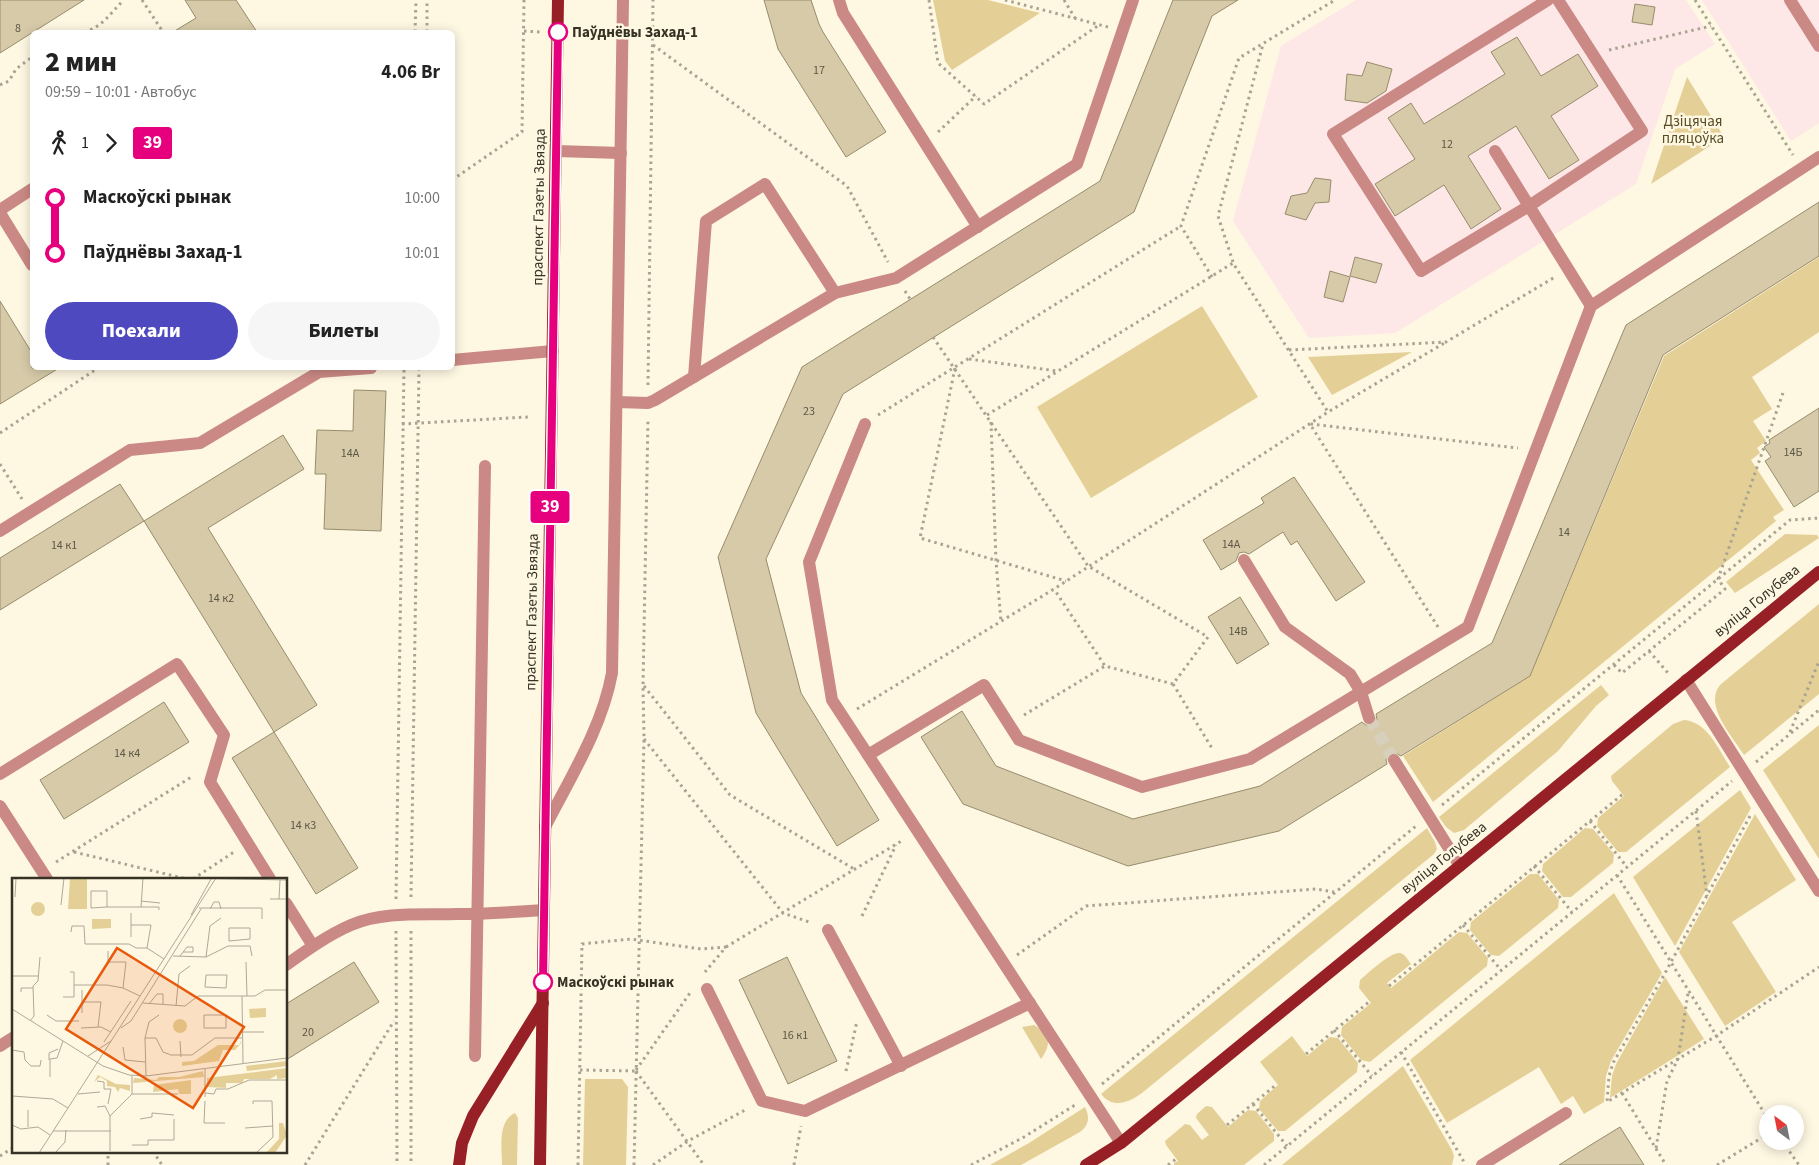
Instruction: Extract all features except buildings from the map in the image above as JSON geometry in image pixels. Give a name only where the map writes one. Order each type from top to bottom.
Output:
[{"type":"main road","name":"праспект Газеты Звязда","points":[[540,1165],[558,0]]},
{"type":"main road","name":"вуліца Голубева","points":[[1086,1165],[1121,1144],[1819,572]]},
{"type":"main road","points":[[459,1165],[462,1143],[472,1116],[543,1003]]},
{"type":"lane","points":[[546,827],[596,728],[608,694],[612,673],[623,0]]},
{"type":"lane","points":[[839,0],[843,13],[978,227]]},
{"type":"lane","points":[[617,402],[648,403],[835,293],[896,278],[1077,164],[1133,0]]},
{"type":"lane","points":[[1548,0],[1333,134],[1421,271],[1529,206],[1642,131],[1558,0]]},
{"type":"lane","points":[[1790,0],[1819,46]]},
{"type":"lane","points":[[556,151],[621,153]]},
{"type":"lane","points":[[1495,151],[1591,306]]},
{"type":"lane","points":[[868,755],[984,684],[1020,740],[1142,787],[1250,759],[1468,627],[1591,306],[1819,157]]},
{"type":"lane","points":[[694,376],[706,221],[765,184],[835,293]]},
{"type":"lane","points":[[30,190],[0,211],[30,262]]},
{"type":"lane","points":[[455,360],[553,351]]},
{"type":"lane","points":[[0,531],[130,450],[200,443],[318,370]]},
{"type":"lane","points":[[865,424],[809,562],[832,700],[1121,1144]]},
{"type":"lane","points":[[475,1056],[486,466]]},
{"type":"lane","points":[[1244,560],[1284,627],[1350,674],[1361,692],[1369,718]]},
{"type":"lane","points":[[0,774],[177,664],[224,735],[210,782],[269,878]]},
{"type":"lane","points":[[1683,683],[1760,797],[1819,891]]},
{"type":"lane","points":[[1394,760],[1460,866]]},
{"type":"lane","points":[[0,806],[44,875]]},
{"type":"lane","points":[[288,906],[313,946]]},
{"type":"lane","points":[[288,963],[352,924],[373,919],[411,915],[478,914],[544,910]]},
{"type":"lane","points":[[828,930],[901,1066]]},
{"type":"lane","points":[[708,989],[762,1101],[805,1111],[1030,1003]]},
{"type":"lane","points":[[0,1046],[12,1038]]},
{"type":"lane","points":[[1482,1165],[1566,1113]]},
{"type":"path","points":[[92,30],[105,22],[124,0]]},
{"type":"path","points":[[142,0],[162,30]]},
{"type":"path","points":[[415,30],[416,0]]},
{"type":"path","points":[[427,0],[427,30]]},
{"type":"path","points":[[455,178],[522,132],[524,0]]},
{"type":"path","points":[[634,1165],[644,738],[643,686],[653,0]]},
{"type":"path","points":[[929,0],[938,62],[984,104],[1099,24],[1005,0]]},
{"type":"path","points":[[1064,0],[1075,18]]},
{"type":"path","points":[[865,424],[1181,226],[1239,58],[1335,0]]},
{"type":"path","points":[[1695,0],[1801,168]]},
{"type":"path","points":[[1592,54],[1711,26]]},
{"type":"path","points":[[1263,44],[1218,216],[1234,262],[1328,412]]},
{"type":"path","points":[[652,45],[847,186],[896,278],[910,300]]},
{"type":"path","points":[[0,85],[9,81],[16,69],[30,58]]},
{"type":"path","points":[[926,144],[976,96]]},
{"type":"path","points":[[1181,226],[1212,277]]},
{"type":"path","points":[[987,415],[1234,262]]},
{"type":"path","points":[[843,717],[1054,589],[1328,412],[1568,270]]},
{"type":"path","points":[[933,337],[1088,566],[1208,637],[1173,684]]},
{"type":"path","points":[[1288,350],[1446,342]]},
{"type":"path","points":[[969,359],[1057,371]]},
{"type":"path","points":[[955,367],[920,538],[1066,581]]},
{"type":"path","points":[[0,433],[95,370]]},
{"type":"path","points":[[397,1165],[395,1020],[404,370]]},
{"type":"path","points":[[411,1165],[411,915],[419,370]]},
{"type":"path","points":[[1718,579],[1784,390]]},
{"type":"path","points":[[402,424],[528,416]]},
{"type":"path","points":[[991,422],[996,561],[1001,622]]},
{"type":"path","points":[[1310,424],[1537,450]]},
{"type":"path","points":[[1310,424],[1446,640]]},
{"type":"path","points":[[0,464],[31,512]]},
{"type":"path","points":[[972,1165],[1067,1110],[1089,1094],[1790,520],[1819,518]]},
{"type":"path","points":[[1614,664],[1622,673],[1725,589],[1718,579]]},
{"type":"path","points":[[1054,589],[1105,666],[1173,684],[1222,766]]},
{"type":"path","points":[[1649,651],[1683,683]]},
{"type":"path","points":[[1790,734],[1819,661]]},
{"type":"path","points":[[1009,724],[1105,666]]},
{"type":"path","points":[[643,686],[730,795],[854,869]]},
{"type":"path","points":[[1264,1165],[1819,710]]},
{"type":"path","points":[[644,738],[783,913],[815,924]]},
{"type":"path","points":[[44,875],[74,852],[217,762]]},
{"type":"path","points":[[1389,986],[1622,794]]},
{"type":"path","points":[[1760,797],[1670,963],[1613,1063],[1609,1076],[1607,1102],[1716,1036],[1819,966]]},
{"type":"path","points":[[1696,810],[1707,896]]},
{"type":"path","points":[[1590,821],[1627,867]]},
{"type":"path","points":[[702,976],[726,947],[918,832]]},
{"type":"path","points":[[194,878],[248,843]]},
{"type":"path","points":[[862,916],[896,845]]},
{"type":"path","points":[[74,852],[183,878]]},
{"type":"path","points":[[1534,866],[1572,912]]},
{"type":"path","points":[[1617,875],[1759,1105]]},
{"type":"path","points":[[1004,963],[1086,906],[1316,889],[1335,892]]},
{"type":"path","points":[[1463,925],[1501,970]]},
{"type":"path","points":[[578,1165],[582,944],[631,939],[701,949],[726,947]]},
{"type":"path","points":[[636,1071],[691,992]]},
{"type":"path","points":[[1656,1148],[1667,1080],[1678,1059],[1688,992]]},
{"type":"path","points":[[1306,1054],[1370,1001]]},
{"type":"path","points":[[841,1095],[857,1019]]},
{"type":"path","points":[[305,1165],[395,1020]]},
{"type":"path","points":[[1334,1030],[1372,1076]]},
{"type":"path","points":[[1401,1052],[1466,1165]]},
{"type":"path","points":[[580,1070],[636,1071]]},
{"type":"path","points":[[636,1071],[704,1165]]},
{"type":"path","points":[[1227,1125],[1277,1084]]},
{"type":"path","points":[[1622,1092],[1666,1165]]},
{"type":"path","points":[[653,1165],[688,1141],[762,1101]]},
{"type":"path","points":[[1252,1104],[1287,1146]]},
{"type":"path","points":[[794,1165],[805,1111]]},
{"type":"path","points":[[1717,1165],[1759,1139]]},
{"type":"path","points":[[0,1156],[12,1148]]},
{"type":"path","points":[[1789,1150],[1800,1165]]},
{"type":"path","points":[[108,1152],[108,1165]]},
{"type":"path","points":[[154,1152],[162,1165]]},
{"type":"path","points":[[1169,1165],[1176,1159]]},
{"type":"shaded area","points":[[1356,0],[1686,0],[1715,44],[1675,69],[1636,184],[1395,333],[1309,338],[1233,221],[1281,46]]},
{"type":"shaded area","points":[[1702,0],[1819,0],[1819,123],[1791,141]]},
{"type":"green space","points":[[933,0],[988,0],[1040,13],[952,70],[945,61]]},
{"type":"green space","name":"Дзіцячая пляцоўка","points":[[1687,77],[1724,137],[1651,184]]},
{"type":"green space","points":[[1819,257],[1819,332],[1752,377],[1772,409],[1753,421],[1766,441],[1757,448],[1760,453],[1751,460],[1784,510],[1773,517],[1776,521],[1433,802],[1403,756],[1530,676],[1664,356]]},
{"type":"green space","points":[[1202,306],[1258,397],[1091,498],[1037,407]]},
{"type":"green space","points":[[1412,352],[1332,395],[1308,357]]},
{"type":"green space","points":[[1785,534],[1817,535],[1819,538],[1735,593],[1726,582]]},
{"type":"green space","points":[[1819,604],[1819,694],[1744,755],[1717,711],[1716,692],[1721,684]]},
{"type":"green space","points":[[1601,685],[1609,695],[1596,706],[1558,751],[1464,830],[1454,833],[1446,827],[1439,817]]},
{"type":"green space","points":[[1684,720],[1700,726],[1706,731],[1730,767],[1626,852],[1618,852],[1597,826],[1598,818],[1624,796],[1612,781],[1611,776],[1673,724]]},
{"type":"green space","points":[[1819,725],[1819,859],[1763,770]]},
{"type":"green space","points":[[1740,790],[1751,808],[1675,946],[1633,877]]},
{"type":"green space","points":[[1755,814],[1796,880],[1732,922],[1776,992],[1725,1026],[1679,952]]},
{"type":"green space","points":[[1427,828],[1437,849],[1434,854],[1142,1093],[1121,1103],[1110,1102],[1101,1094]]},
{"type":"green space","points":[[1585,828],[1593,829],[1614,854],[1613,863],[1571,897],[1563,897],[1542,871],[1543,864]]},
{"type":"green space","points":[[1530,874],[1538,874],[1559,900],[1558,908],[1499,956],[1491,955],[1470,930],[1471,922]]},
{"type":"green space","points":[[1614,893],[1662,973],[1611,1061],[1606,1076],[1604,1102],[1584,1114],[1573,1096],[1561,1104],[1539,1067],[1447,1123],[1410,1060]]},
{"type":"green space","points":[[1459,932],[1467,933],[1488,958],[1487,966],[1370,1062],[1361,1060],[1341,1035],[1342,1027],[1371,1003],[1359,988],[1360,980],[1385,959],[1400,953],[1411,964],[1387,983],[1391,988]]},
{"type":"green space","points":[[1665,977],[1704,1039],[1610,1098],[1612,1076],[1616,1064]]},
{"type":"green space","points":[[1034,1025],[1043,1032],[1048,1040],[1047,1049],[1041,1059],[1022,1027]]},
{"type":"green space","points":[[1292,1036],[1307,1056],[1330,1037],[1338,1038],[1358,1063],[1357,1072],[1285,1131],[1278,1131],[1259,1109],[1260,1101],[1278,1085],[1260,1062]]},
{"type":"green space","points":[[1403,1066],[1452,1150],[1454,1156],[1452,1165],[1282,1165]]},
{"type":"green space","points":[[585,1079],[622,1079],[628,1087],[626,1165],[583,1165]]},
{"type":"green space","points":[[1206,1106],[1212,1107],[1228,1127],[1248,1110],[1256,1111],[1274,1134],[1274,1141],[1244,1165],[1174,1165],[1178,1161],[1165,1141],[1185,1124],[1190,1125],[1202,1140],[1209,1135],[1196,1118],[1197,1114]]},
{"type":"green space","points":[[1085,1107],[1088,1121],[1080,1132],[1021,1165],[990,1165],[1029,1143]]},
{"type":"green space","points":[[515,1113],[518,1118],[517,1165],[502,1165],[501,1144],[503,1129],[505,1122]]},
{"type":"tunnel","points":[[1369,718],[1394,760]]},
{"type":"bus line","name":"39","points":[[543,982],[558,32]]},
{"type":"place","name":"Паўднёвы Захад-1","points":[[558,32]]},
{"type":"place","name":"Маскоўскі рынак","points":[[543,982]]}]
